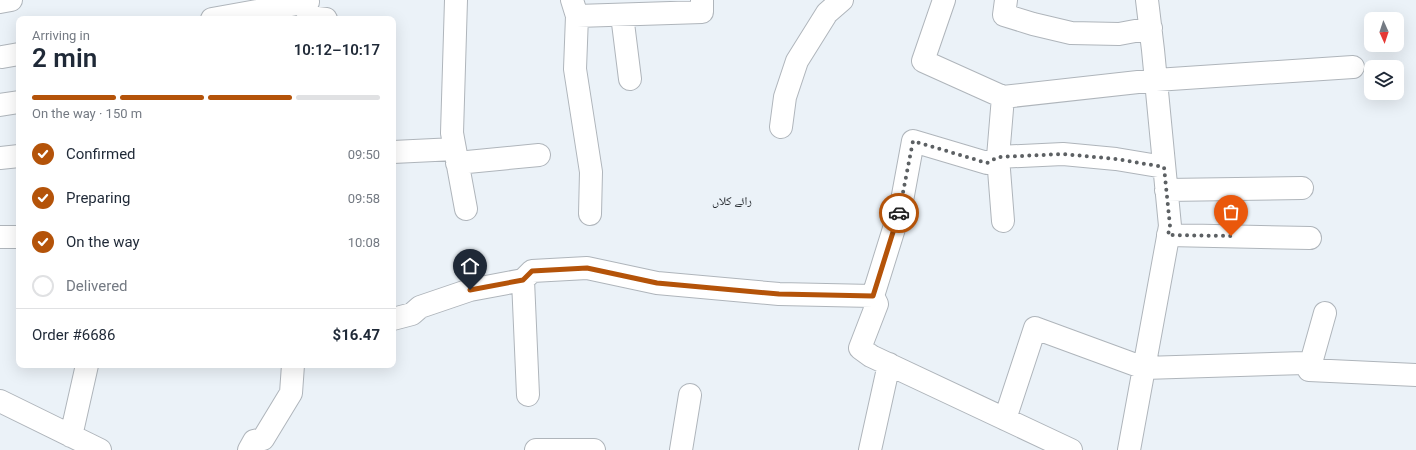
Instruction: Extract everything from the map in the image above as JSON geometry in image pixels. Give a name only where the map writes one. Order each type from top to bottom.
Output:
[{"type":"street","points":[[0,2],[11,0]]},
{"type":"street","points":[[456,0],[452,133],[466,209]]},
{"type":"street","points":[[590,214],[592,172],[576,69],[574,8],[622,15],[702,12],[702,0]]},
{"type":"street","points":[[782,127],[785,97],[797,61],[827,13],[842,0]]},
{"type":"street","points":[[944,0],[923,61],[1003,97],[1156,80],[1353,67]]},
{"type":"street","points":[[1006,0],[1004,15],[1071,33],[1119,34],[1151,28]]},
{"type":"street","points":[[1129,450],[1170,226],[1147,0]]},
{"type":"street","points":[[250,16],[312,11]]},
{"type":"street","points":[[622,15],[630,79]]},
{"type":"street","points":[[1003,97],[998,157],[1003,221]]},
{"type":"street","points":[[0,105],[16,102]]},
{"type":"street","points":[[1070,450],[871,356],[860,348],[877,304],[873,296],[901,206],[913,141],[987,163],[998,157],[1063,154],[1116,159],[1164,167]]},
{"type":"street","points":[[396,152],[456,156],[539,155]]},
{"type":"street","points":[[0,158],[16,156]]},
{"type":"street","points":[[1166,190],[1302,188]]},
{"type":"street","points":[[1168,235],[1310,238]]},
{"type":"street","points":[[0,237],[16,237]]},
{"type":"street","points":[[396,318],[412,314],[420,306],[470,290],[523,280],[532,271],[587,268],[657,283],[779,294],[873,296]]},
{"type":"street","points":[[523,280],[528,395]]},
{"type":"street","points":[[1309,370],[1325,313]]},
{"type":"street","points":[[1005,419],[1035,328],[1144,368],[1305,363],[1309,370]]},
{"type":"street","points":[[870,450],[889,364]]},
{"type":"street","points":[[71,436],[86,368]]},
{"type":"street","points":[[249,450],[254,440],[263,439],[291,393],[293,368]]},
{"type":"street","points":[[1309,370],[1416,376]]},
{"type":"street","points":[[681,450],[690,395]]},
{"type":"street","points":[[0,401],[100,450]]},
{"type":"street","points":[[536,450],[594,450]]},
{"type":"way so far","points":[[899,213],[913,141],[987,163],[998,157],[1063,154],[1116,159],[1164,167],[1170,226],[1168,235],[1231,236]]},
{"type":"district","name":"رائے کلاں","points":[[732,201]]},
{"type":"route","points":[[470,290],[523,280],[532,271],[587,268],[657,283],[779,294],[873,296],[899,213]]}]
